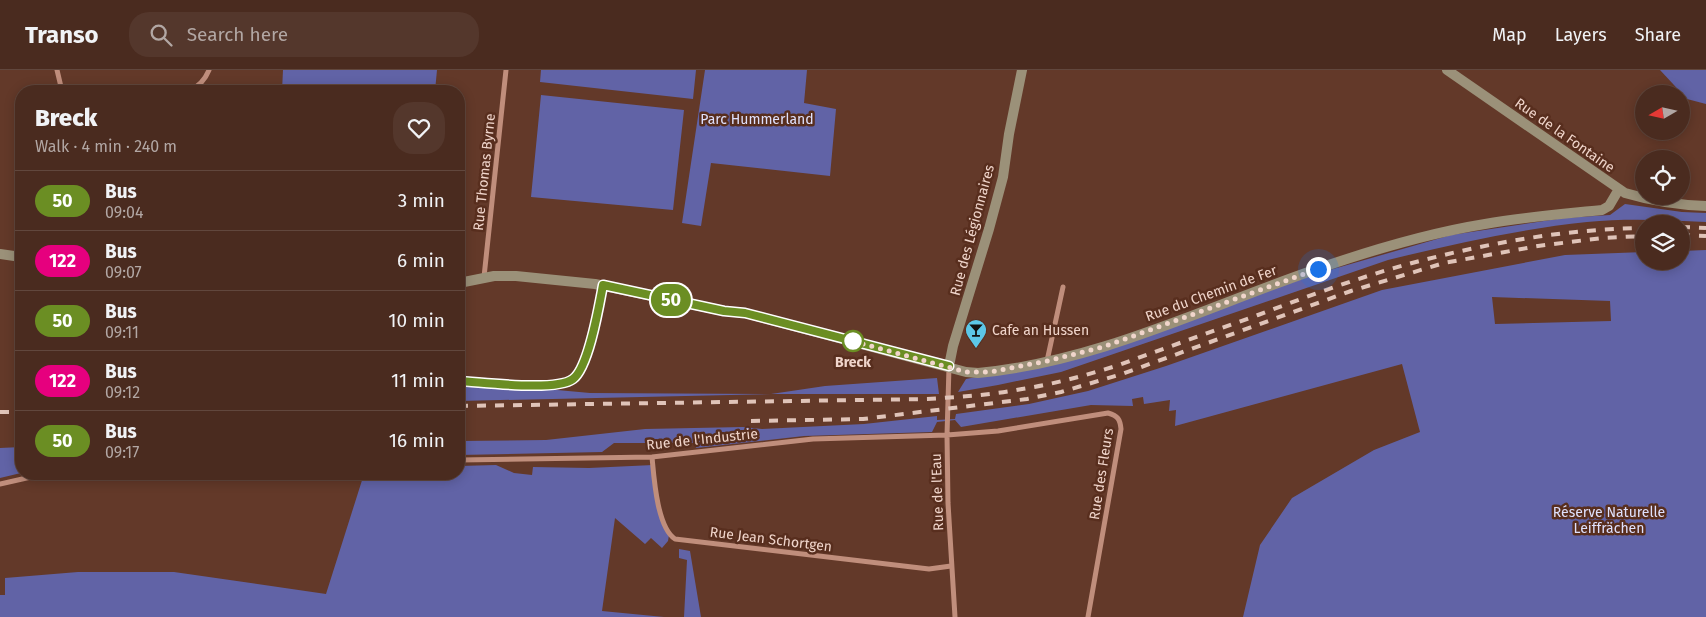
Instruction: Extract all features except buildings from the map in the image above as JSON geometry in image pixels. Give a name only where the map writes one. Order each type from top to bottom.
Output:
[{"type":"main road","name":"Rue des Légionnaires","points":[[949,366],[953,346],[989,230],[1002,177],[1022,70]]},
{"type":"main road","name":"Rue de la Fontaine","points":[[1447,70],[1625,193],[1671,204],[1706,206]]},
{"type":"main road","name":"Rue du Chemin de Fer","points":[[465,281],[484,277],[516,276],[603,285],[724,311],[745,313],[966,372],[978,373],[1047,361],[1123,340],[1318,269],[1401,243],[1486,223],[1602,210],[1609,206],[1619,189]]},
{"type":"main road","points":[[0,254],[15,256]]},
{"type":"street","points":[[57,70],[61,85]]},
{"type":"street","points":[[198,85],[205,78],[209,70]]},
{"type":"street","name":"Rue Thomas Byrne","points":[[484,277],[506,70]]},
{"type":"street","points":[[465,381],[513,385],[550,385],[562,384],[573,379],[584,366],[603,285]]},
{"type":"street","points":[[1047,361],[1063,287]]},
{"type":"street","name":"Rue de l'Eau","points":[[949,366],[947,435],[951,566],[955,617]]},
{"type":"street","name":"Rue des Fleurs","points":[[947,435],[998,430],[1108,413],[1115,415],[1120,421],[1121,429],[1088,617]]},
{"type":"street","name":"Rue de l'Industrie","points":[[465,460],[652,457],[813,439],[947,435]]},
{"type":"street","name":"Rue Jean Schortgen","points":[[652,457],[663,523],[669,535],[675,539],[929,568],[951,566]]},
{"type":"street","points":[[0,484],[18,480]]},
{"type":"green space","points":[[283,70],[437,70],[436,85],[282,85]]},
{"type":"green space","points":[[541,70],[696,70],[693,99],[540,82]]},
{"type":"green space","name":"Parc Hummerland","points":[[705,70],[807,70],[804,103],[836,109],[830,176],[711,163],[701,226],[682,223]]},
{"type":"green space","points":[[1660,70],[1706,70],[1706,104],[1690,100],[1690,85],[1674,85]]},
{"type":"green space","points":[[541,95],[684,110],[673,210],[531,197]]},
{"type":"green space","points":[[1625,204],[1682,212],[1706,213],[1706,222],[1690,221],[1690,215],[1635,215],[1635,220],[1562,225],[1437,248],[1388,260],[1061,372],[958,392],[966,379],[1068,359],[1323,272],[1451,235],[1564,218],[1610,215]]},
{"type":"green space","name":"Réserve Naturelle Leiffrächen","points":[[1706,250],[1706,617],[1243,617],[1260,545],[1292,498],[1374,450],[1420,432],[1402,364],[1175,426],[1176,410],[1169,411],[1170,400],[1144,404],[1143,397],[1132,399],[1133,406],[1091,405],[961,427],[955,420],[937,422],[932,432],[804,436],[696,448],[695,443],[614,443],[602,452],[465,455],[465,441],[546,440],[645,429],[743,427],[762,429],[864,424],[937,416],[937,420],[955,419],[956,414],[1029,404],[1088,391],[1166,366],[1382,290],[1565,255],[1635,252],[1635,270],[1690,270],[1690,251]],"holes":[[[1492,297],[1610,301],[1611,321],[1495,324]]]},
{"type":"green space","points":[[937,378],[939,394],[771,394],[825,386]]},
{"type":"green space","points":[[465,382],[590,393],[771,394],[465,401]]},
{"type":"green space","points":[[15,447],[15,474],[0,478],[0,448]]},
{"type":"green space","points":[[496,465],[514,473],[532,475],[533,467],[589,468],[653,465],[659,508],[669,535],[668,541],[662,548],[651,538],[645,544],[615,518],[602,611],[664,617],[0,617],[0,595],[5,595],[5,578],[78,572],[174,572],[326,594],[362,480],[465,480],[465,466]]},
{"type":"green space","points":[[679,549],[690,551],[701,617],[684,617],[687,560],[679,558]]},
{"type":"railway","points":[[1690,227],[1706,228]]},
{"type":"railway","points":[[465,406],[927,399],[975,396],[1010,391],[1059,382],[1119,365],[1334,287],[1412,263],[1469,249],[1527,238],[1585,231],[1635,228]]},
{"type":"railway","points":[[1690,235],[1706,236]]},
{"type":"railway","points":[[751,421],[863,419],[1027,399],[1061,392],[1122,374],[1351,291],[1444,263],[1538,246],[1602,238],[1635,236]]},
{"type":"railway","points":[[0,412],[15,412]]},
{"type":"bus line","name":"50","points":[[465,381],[513,385],[550,385],[562,384],[573,379],[584,366],[603,285],[623,291],[724,311],[745,313],[949,366]]},
{"type":"place","name":"Breck","points":[[853,341]]},
{"type":"place","name":"Cafe an Hussen","points":[[976,349]]},
{"type":"route","points":[[853,341],[845,339],[966,372],[990,372],[1047,361],[1103,347],[1318,269]]}]
